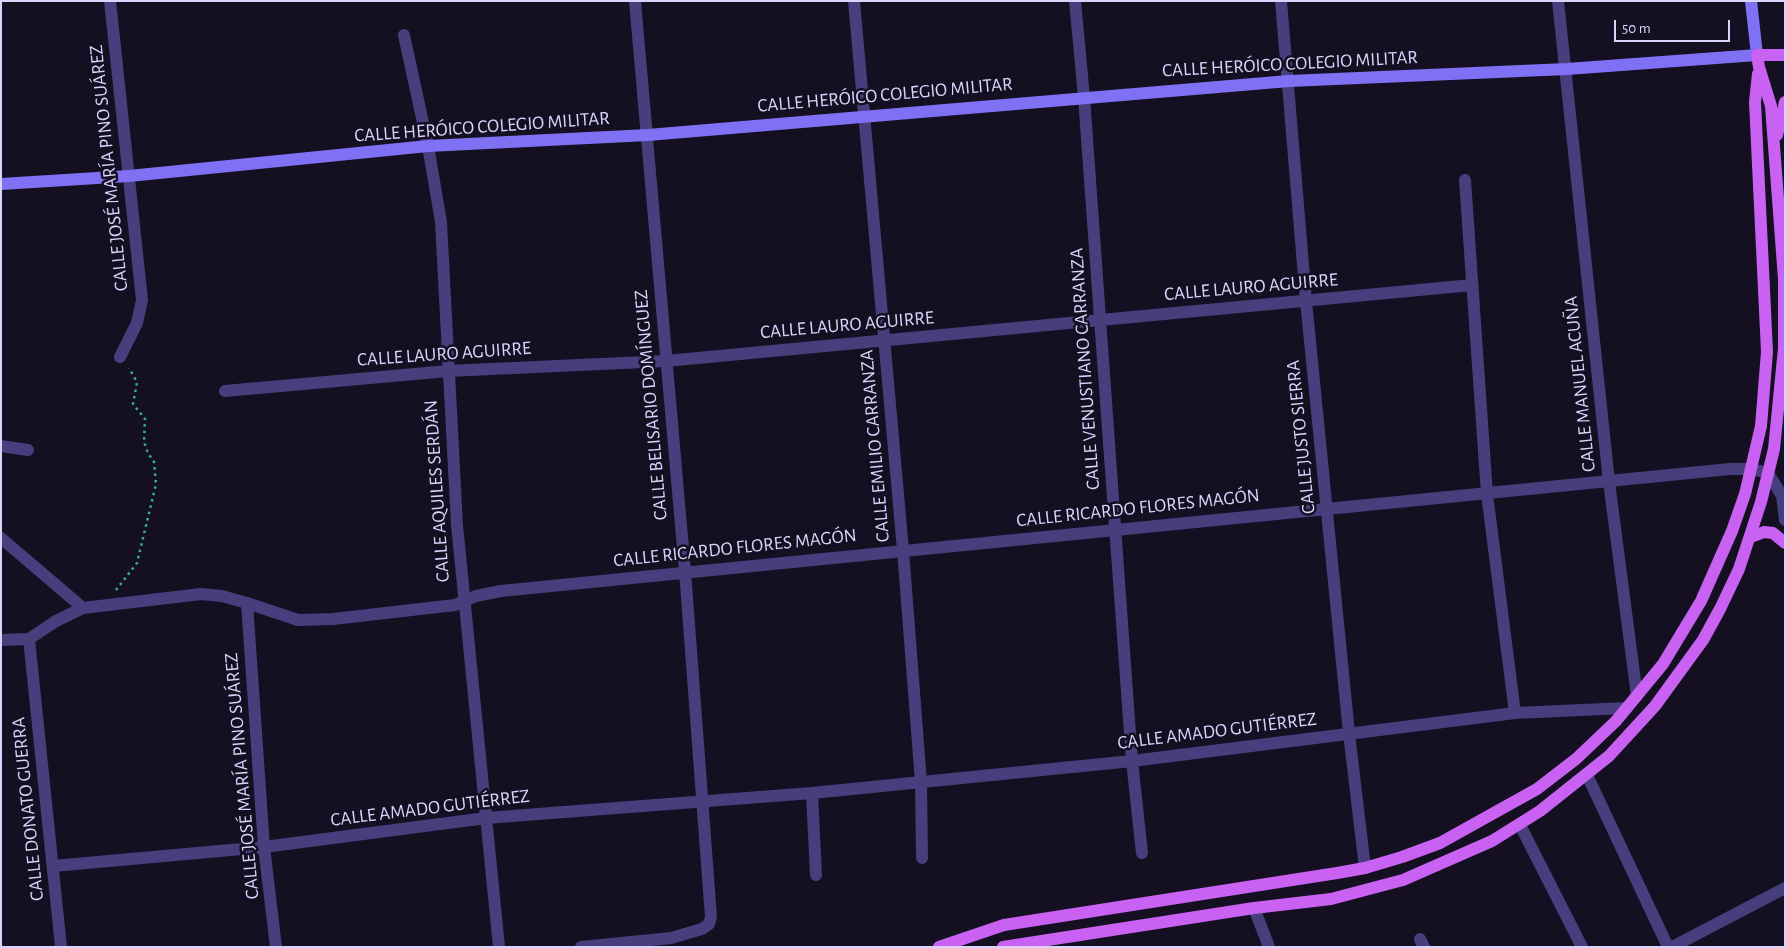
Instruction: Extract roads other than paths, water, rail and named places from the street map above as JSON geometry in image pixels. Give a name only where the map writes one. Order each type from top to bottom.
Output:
[{"type":"main road","points":[[1003,947],[1331,898],[1403,880],[1455,859],[1520,825],[1558,799],[1632,732],[1680,674],[1720,609],[1739,569],[1768,474],[1777,428],[1784,348],[1784,279],[1771,106],[1758,61],[1751,1]]},
{"type":"main road","name":"CALLE HERÓICO COLEGIO MILITAR","points":[[1,184],[129,176],[428,146],[648,135],[1289,81],[1758,61],[1781,53]]},
{"type":"main road","points":[[939,947],[954,944],[1004,925],[1365,868],[1440,843],[1537,789],[1576,759],[1627,708],[1663,664],[1701,601],[1732,530],[1751,469],[1761,426],[1767,352],[1755,102],[1758,61]]},
{"type":"main road","points":[[1773,150],[1785,102]]},
{"type":"main road","points":[[1750,537],[1764,532],[1773,533],[1785,543]]},
{"type":"street","name":"CALLE JOSÉ MARÍA PINO SUÁREZ","points":[[110,1],[142,300],[137,323],[120,357]]},
{"type":"street","name":"CALLE BELISARIO DOMÍNGUEZ","points":[[581,947],[671,938],[702,929],[709,924],[711,909],[685,571],[635,1]]},
{"type":"street","name":"CALLE EMILIO CARRANZA","points":[[854,1],[886,340],[903,550],[921,782],[922,858]]},
{"type":"street","name":"CALLE VENUSTIANO CARRANZA","points":[[1075,1],[1117,528],[1132,761],[1142,852]]},
{"type":"street","name":"CALLE JUSTO SIERRA","points":[[1281,1],[1306,301],[1349,733],[1365,868]]},
{"type":"street","name":"CALLE MANUEL ACUÑA","points":[[1558,1],[1567,69],[1608,482],[1637,696]]},
{"type":"street","name":"CALLE AQUILES SERDÁN","points":[[404,35],[428,146],[441,222],[457,525],[499,947]]},
{"type":"street","points":[[1465,180],[1487,494],[1515,713]]},
{"type":"street","name":"CALLE LAURO AGUIRRE","points":[[225,391],[448,371],[666,361],[1472,285]]},
{"type":"street","points":[[1,446],[28,450]]},
{"type":"street","name":"CALLE RICARDO FLORES MAGÓN","points":[[29,639],[56,621],[83,608],[103,604],[201,594],[222,596],[279,615],[314,621],[439,607],[501,590],[685,571],[1117,528],[1751,469],[1768,474]]},
{"type":"street","points":[[1768,474],[1782,496],[1785,520]]},
{"type":"street","points":[[1,538],[83,608]]},
{"type":"street","name":"CALLE JOSÉ MARÍA PINO SUÁREZ","points":[[247,603],[264,847],[276,947]]},
{"type":"street","points":[[1,640],[29,639]]},
{"type":"street","name":"CALLE DONATO GUERRA","points":[[29,639],[60,947]]},
{"type":"street","name":"CALLE AMADO GUTIÉRREZ","points":[[53,866],[264,847],[486,818],[812,793],[1132,761],[1515,713],[1627,708]]},
{"type":"street","points":[[1587,774],[1668,947]]},
{"type":"street","points":[[812,793],[816,875]]},
{"type":"street","points":[[1520,825],[1582,947]]},
{"type":"street","points":[[1672,947],[1785,888]]},
{"type":"street","points":[[1254,908],[1269,947]]}]
